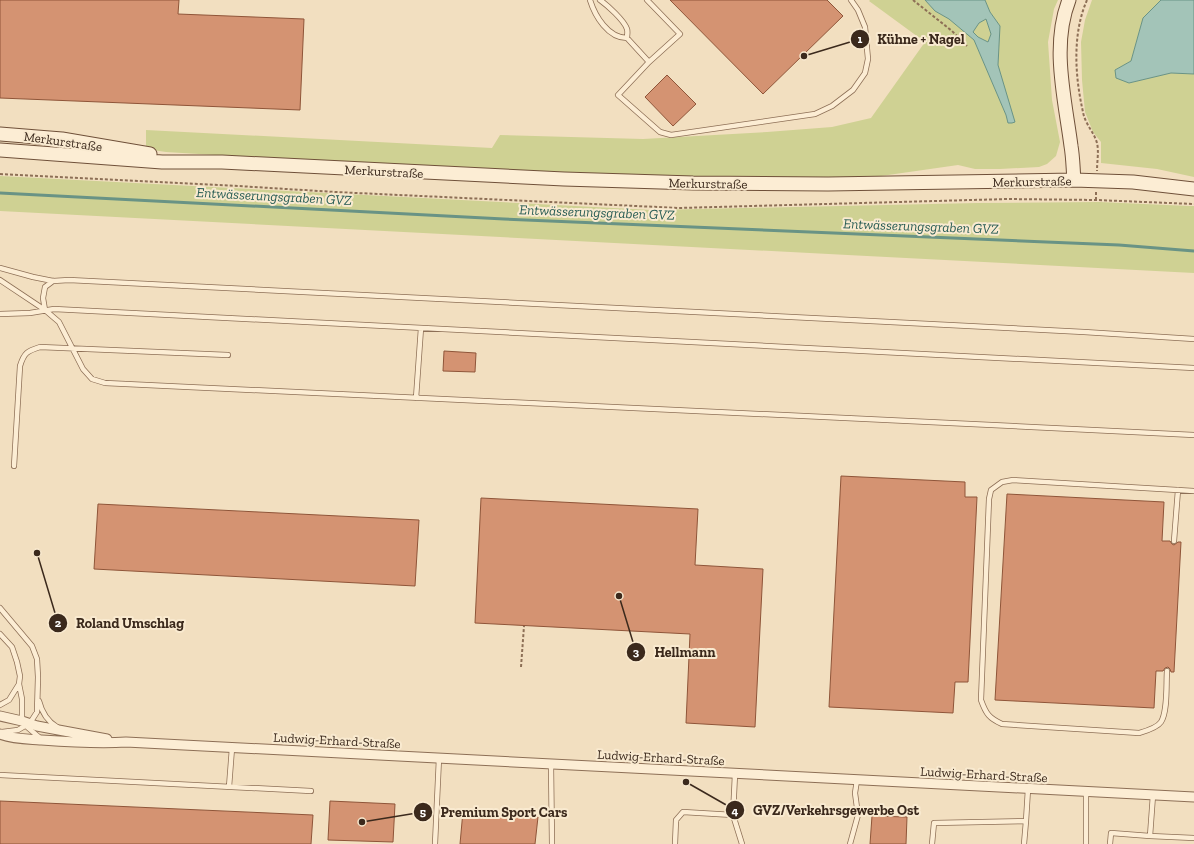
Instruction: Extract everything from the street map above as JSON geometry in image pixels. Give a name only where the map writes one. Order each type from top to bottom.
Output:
[{"type":"street","points":[[1069,0],[1062,27],[1060,67],[1074,180]]},
{"type":"street","name":"Merkurstraße","points":[[0,134],[62,139],[157,155],[222,162]]},
{"type":"street","name":"Merkurstraße","points":[[0,150],[162,162],[222,162],[556,179],[693,183],[828,184],[1074,180],[1133,182],[1194,189]]},
{"type":"street","name":"Ludwig-Erhard-Straße","points":[[0,716],[66,732],[126,742],[1194,797]]},
{"type":"street","name":"Ludwig-Erhard-Straße","points":[[0,733],[23,739],[97,744],[126,742]]},
{"type":"lane","points":[[590,0],[596,16],[613,35],[619,38],[627,38],[649,62]]},
{"type":"lane","points":[[600,0],[611,9],[626,26],[628,31],[627,38]]},
{"type":"lane","points":[[647,0],[680,34],[649,62],[618,95],[660,132],[671,135],[815,114],[832,106],[853,90],[865,73],[868,59],[865,27],[858,10],[851,0]]},
{"type":"lane","points":[[0,268],[53,281],[69,280],[1068,331],[1194,339]]},
{"type":"lane","points":[[0,280],[45,310],[59,322],[83,369],[92,378],[105,383],[1194,435]]},
{"type":"lane","points":[[45,310],[43,298],[45,287],[53,281]]},
{"type":"lane","points":[[0,314],[30,313],[54,309],[1194,368]]},
{"type":"lane","points":[[416,398],[421,328]]},
{"type":"lane","points":[[14,466],[20,366],[23,357],[28,351],[40,347],[228,355]]},
{"type":"lane","points":[[1166,671],[1165,710],[1161,722],[1150,730],[1139,733],[1002,724],[992,720],[985,711],[981,700],[989,499],[991,490],[1002,482],[1013,480],[1194,492]]},
{"type":"lane","points":[[1174,542],[1178,490]]},
{"type":"lane","points":[[0,608],[32,646],[37,659],[38,697],[37,712],[26,723],[18,730],[0,733]]},
{"type":"lane","points":[[0,634],[12,647],[18,662],[20,676],[19,684],[26,723],[42,740]]},
{"type":"lane","points":[[0,705],[9,700],[19,684]]},
{"type":"lane","points":[[38,697],[42,713],[52,724],[66,732]]},
{"type":"lane","points":[[229,786],[232,748]]},
{"type":"lane","points":[[436,844],[439,758]]},
{"type":"lane","points":[[551,764],[552,844]]},
{"type":"lane","points":[[735,774],[733,815],[742,844]]},
{"type":"lane","points":[[0,775],[311,791]]},
{"type":"lane","points":[[850,844],[858,815],[855,793],[857,780]]},
{"type":"lane","points":[[1024,844],[1028,789]]},
{"type":"lane","points":[[1086,792],[1086,844]]},
{"type":"lane","points":[[1150,836],[1153,795]]},
{"type":"lane","points":[[675,844],[676,820],[683,812],[733,815]]},
{"type":"lane","points":[[932,844],[934,823],[1026,821]]},
{"type":"lane","points":[[1110,844],[1111,833],[1194,838]]},
{"type":"path","points":[[913,0],[952,31],[967,46]]},
{"type":"path","points":[[1087,0],[1081,17],[1078,34],[1077,70],[1083,113],[1097,145],[1096,200]]},
{"type":"path","points":[[0,174],[230,185],[335,192],[679,208],[1008,199],[1096,200],[1194,204]]},
{"type":"path","points":[[521,667],[524,626]]},
{"type":"green space","points":[[925,0],[935,11],[949,19],[974,40],[1008,123],[1005,91],[998,65],[1000,26],[990,12],[985,0],[1058,0],[1054,9],[1048,42],[1052,100],[1060,142],[1056,156],[1047,164],[1039,167],[975,169],[958,165],[874,177],[712,177],[481,169],[264,158],[166,152],[146,149],[146,130],[492,148],[500,135],[643,139],[832,127],[871,118],[925,42],[869,1]]},
{"type":"green space","points":[[1092,0],[1162,0],[1143,18],[1131,61],[1115,70],[1129,83],[1171,73],[1194,74],[1194,177],[1157,169],[1101,163],[1101,142],[1093,132],[1085,112],[1082,80],[1081,42],[1085,20]]},
{"type":"green space","points":[[986,19],[991,34],[988,42],[978,37],[973,32],[979,23]]},
{"type":"green space","points":[[0,176],[652,210],[1099,202],[1194,206],[1194,273],[0,211]]},
{"type":"water","points":[[925,0],[985,0],[990,12],[1000,26],[998,65],[1015,122],[1008,123],[974,40],[949,19],[935,11]],"holes":[[[986,19],[991,34],[988,42],[978,37],[973,32],[979,23]]]},
{"type":"water","points":[[1161,0],[1194,0],[1194,74],[1171,73],[1129,83],[1116,78],[1115,70],[1131,61],[1143,18]]},
{"type":"building","points":[[0,0],[179,0],[178,14],[304,19],[300,110],[0,98]]},
{"type":"building","points":[[670,0],[827,0],[843,16],[763,94]]},
{"type":"building","points":[[667,75],[696,104],[673,126],[645,97]]},
{"type":"building","points":[[444,351],[476,353],[475,372],[443,371]]},
{"type":"building","points":[[841,476],[965,482],[965,497],[977,497],[968,682],[955,682],[953,713],[829,707]]},
{"type":"building","points":[[1007,494],[1164,502],[1162,541],[1170,541],[1174,545],[1181,542],[1174,672],[1171,672],[1168,667],[1163,671],[1156,671],[1154,708],[995,700]]},
{"type":"building","points":[[481,498],[698,509],[695,565],[763,569],[755,727],[686,723],[690,634],[475,623]]},
{"type":"building","points":[[98,504],[419,520],[415,586],[94,569]]},
{"type":"building","points":[[0,801],[313,815],[311,844],[0,844]]},
{"type":"building","points":[[330,801],[395,804],[393,842],[328,840]]},
{"type":"building","points":[[463,811],[538,817],[535,844],[460,844]]},
{"type":"building","points":[[872,816],[907,817],[906,844],[870,844]]},
{"type":"waterway","name":"Entwässerungsgraben GVZ","points":[[0,193],[504,219],[1119,245],[1194,251]]},
{"type":"place","name":"Kühne + Nagel","points":[[804,56]]},
{"type":"place","name":"Roland Umschlag","points":[[37,553]]},
{"type":"place","name":"Hellmann","points":[[619,596]]},
{"type":"place","name":"GVZ/Verkehrsgewerbe Ost","points":[[686,782]]},
{"type":"place","name":"Premium Sport Cars","points":[[362,822]]}]
